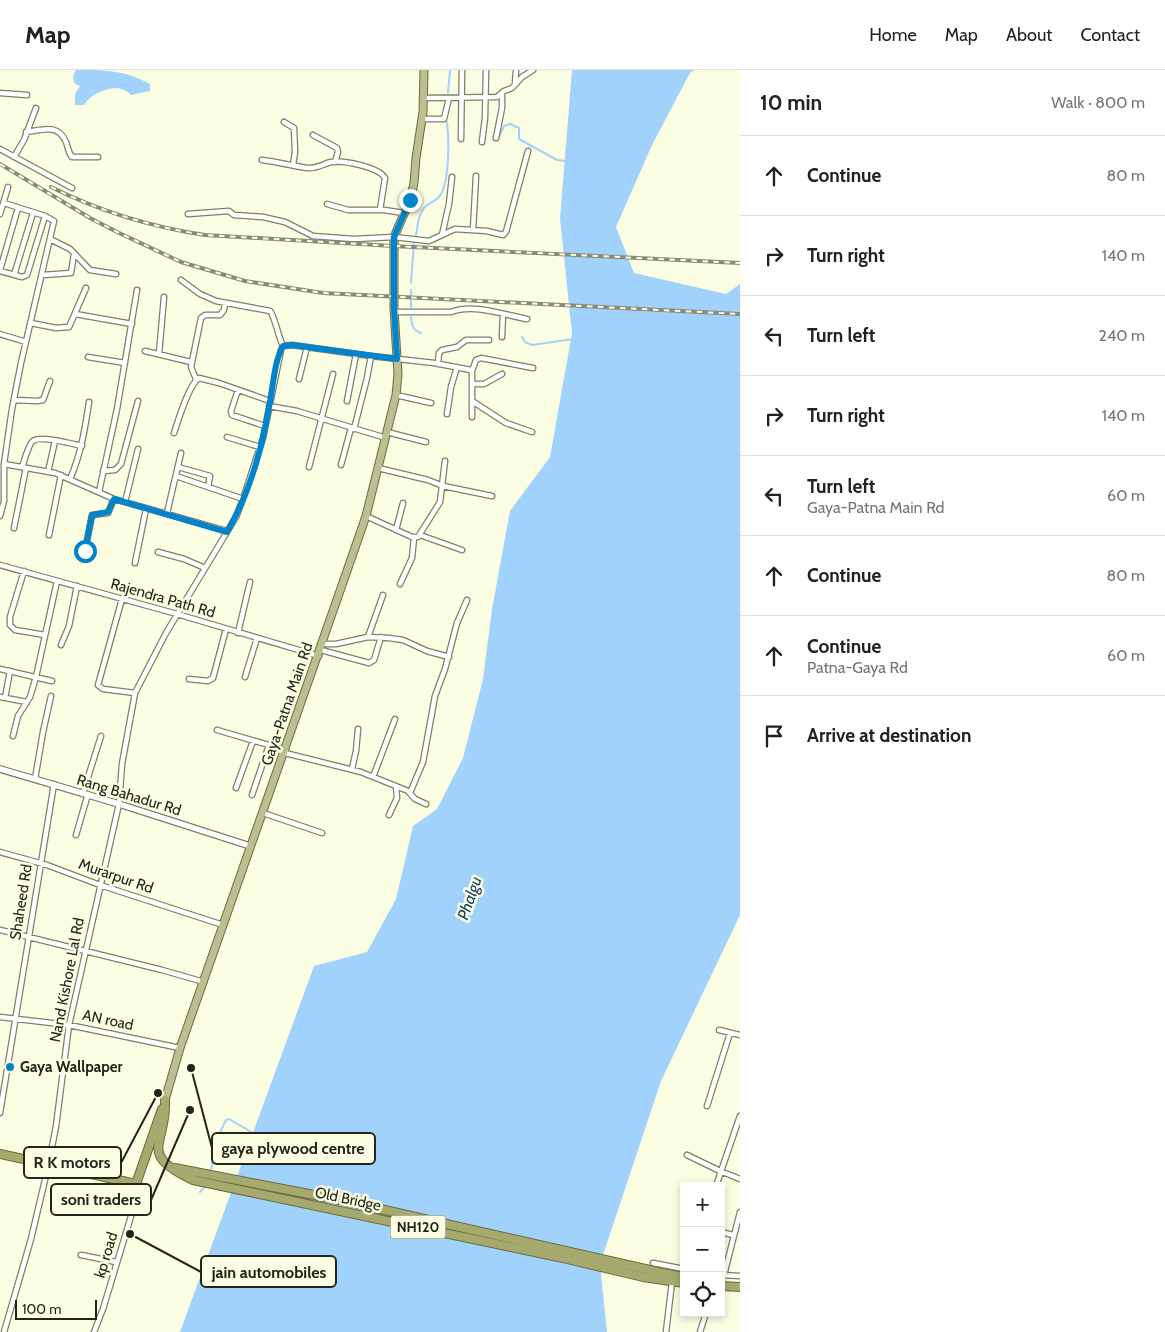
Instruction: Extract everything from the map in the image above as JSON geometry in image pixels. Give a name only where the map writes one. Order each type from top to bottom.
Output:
[{"type":"highway","points":[[0,1154],[136,1184],[165,1100]]},
{"type":"highway","name":"Old Bridge","points":[[165,1100],[165,1111],[157,1150],[161,1159],[173,1168],[195,1176],[529,1251],[643,1273]]},
{"type":"highway","name":"NH120","points":[[643,1273],[680,1276]]},
{"type":"highway","name":"NH120","points":[[643,1273],[680,1283]]},
{"type":"highway","points":[[725,1278],[740,1282]]},
{"type":"highway","points":[[725,1286],[740,1287]]},
{"type":"main road","points":[[394,240],[410,200],[414,183],[422,119],[424,70]]},
{"type":"main road","name":"Gaya-Patna Main Rd","points":[[165,1100],[180,1048],[321,650],[366,516],[396,395],[394,240]]},
{"type":"street","points":[[461,139],[462,70]]},
{"type":"street","points":[[482,142],[486,98],[486,70]]},
{"type":"street","points":[[515,86],[516,70]]},
{"type":"street","points":[[423,98],[497,98],[515,86],[522,77],[533,70]]},
{"type":"street","points":[[0,93],[27,95]]},
{"type":"street","points":[[496,138],[502,108],[502,93]]},
{"type":"street","points":[[422,119],[444,119],[449,98]]},
{"type":"street","points":[[14,157],[24,140],[36,108]]},
{"type":"street","points":[[284,122],[294,128],[295,152],[293,165]]},
{"type":"street","points":[[26,132],[56,129],[63,136],[72,157],[98,157]]},
{"type":"street","points":[[313,135],[337,148],[336,162]]},
{"type":"street","points":[[0,150],[72,188]]},
{"type":"street","points":[[188,214],[226,211],[234,215],[263,217],[285,222],[313,236],[429,241],[455,229],[505,234],[528,151]]},
{"type":"street","points":[[262,160],[312,168],[336,162],[366,166],[384,176],[380,210]]},
{"type":"street","points":[[472,230],[476,176]]},
{"type":"street","points":[[442,235],[449,204],[452,177]]},
{"type":"street","points":[[0,214],[8,187]]},
{"type":"street","points":[[0,516],[4,502],[4,464],[14,400],[54,221],[4,203]]},
{"type":"street","points":[[327,204],[348,210],[380,210],[404,213]]},
{"type":"street","points":[[18,208],[0,271],[25,277],[27,275],[44,216]]},
{"type":"street","points":[[14,275],[33,213]]},
{"type":"street","points":[[50,239],[64,245],[90,270],[116,274]]},
{"type":"street","points":[[43,275],[71,273],[74,254]]},
{"type":"street","points":[[181,280],[209,299],[225,304],[272,312],[278,336],[283,346],[292,345],[438,364],[472,371]]},
{"type":"street","points":[[31,323],[66,328],[71,325],[86,288]]},
{"type":"street","points":[[99,492],[118,409],[136,290]]},
{"type":"street","points":[[159,354],[164,297]]},
{"type":"street","points":[[174,434],[196,379],[191,362],[201,318],[205,314],[220,315],[224,310],[225,304]]},
{"type":"street","points":[[394,310],[451,312],[458,308],[468,308],[527,319]]},
{"type":"street","points":[[75,314],[132,324]]},
{"type":"street","points":[[502,337],[504,314]]},
{"type":"street","points":[[0,334],[26,342]]},
{"type":"street","points":[[438,364],[439,353],[442,350],[457,347],[466,340],[488,340]]},
{"type":"street","name":"Nand Kishore Lal Rd","points":[[4,1332],[31,1239],[49,1164],[56,1126],[69,1025],[119,804],[124,755],[135,693],[177,614],[236,517],[260,448],[275,372],[283,346]]},
{"type":"street","points":[[299,379],[306,347]]},
{"type":"street","points":[[145,351],[191,362]]},
{"type":"street","points":[[346,401],[356,354]]},
{"type":"street","points":[[341,465],[371,356]]},
{"type":"street","points":[[88,357],[125,363]]},
{"type":"street","points":[[472,417],[472,371],[476,360],[481,358],[533,368]]},
{"type":"street","points":[[447,414],[452,382],[458,367]]},
{"type":"street","points":[[308,467],[333,374]]},
{"type":"street","points":[[472,384],[484,384],[502,374]]},
{"type":"street","points":[[196,379],[206,378],[270,404],[352,429],[426,442]]},
{"type":"street","points":[[14,400],[43,400],[50,381]]},
{"type":"street","points":[[238,390],[231,411],[232,415],[265,426]]},
{"type":"street","points":[[396,395],[431,403]]},
{"type":"street","points":[[103,471],[115,470],[121,464],[138,401]]},
{"type":"street","points":[[472,401],[506,423],[532,432]]},
{"type":"street","points":[[70,479],[82,446],[89,402]]},
{"type":"street","points":[[227,437],[260,448]]},
{"type":"street","points":[[14,528],[24,468],[33,441],[55,441],[82,446]]},
{"type":"street","points":[[48,472],[55,441]]},
{"type":"street","points":[[0,449],[7,450]]},
{"type":"street","points":[[125,502],[138,449]]},
{"type":"street","points":[[167,513],[181,453]]},
{"type":"street","points":[[414,538],[420,535],[438,505],[443,486],[445,461]]},
{"type":"street","points":[[4,464],[61,475],[114,499],[227,532]]},
{"type":"street","points":[[178,467],[208,475],[211,478],[208,487]]},
{"type":"street","points":[[378,468],[428,480],[443,486],[492,496]]},
{"type":"street","points":[[49,535],[61,475]]},
{"type":"street","points":[[176,476],[243,499]]},
{"type":"street","points":[[85,551],[92,515],[108,512],[114,499]]},
{"type":"street","points":[[396,530],[403,503]]},
{"type":"street","points":[[135,563],[146,509]]},
{"type":"street","points":[[366,516],[414,538]]},
{"type":"street","points":[[420,535],[462,550]]},
{"type":"street","points":[[400,584],[412,558],[414,538]]},
{"type":"street","points":[[158,552],[205,568]]},
{"type":"street","name":"Rajendra Path Rd","points":[[0,565],[177,614],[238,633],[321,650],[369,663],[374,660],[381,638]]},
{"type":"street","points":[[24,571],[10,617],[10,625],[15,630],[44,635]]},
{"type":"street","points":[[14,736],[18,716],[32,693],[57,581]]},
{"type":"street","points":[[238,633],[250,582]]},
{"type":"street","points":[[61,645],[70,619],[77,586]]},
{"type":"street","points":[[368,637],[383,595]]},
{"type":"street","points":[[122,599],[98,685],[103,689],[135,693]]},
{"type":"street","points":[[410,793],[423,762],[433,705],[457,624],[467,600]]},
{"type":"street","points":[[189,679],[208,681],[213,678],[226,629]]},
{"type":"street","points":[[321,650],[336,644],[368,637],[404,640],[427,651],[448,657]]},
{"type":"street","points":[[245,676],[257,638]]},
{"type":"street","points":[[0,669],[52,681]]},
{"type":"street","points":[[10,671],[2,697],[27,702]]},
{"type":"street","points":[[35,779],[51,696]]},
{"type":"street","points":[[373,777],[396,719]]},
{"type":"street","points":[[352,769],[358,729]]},
{"type":"street","points":[[217,730],[352,769],[396,786],[426,804]]},
{"type":"street","points":[[76,835],[101,736]]},
{"type":"street","points":[[236,788],[253,741]]},
{"type":"street","points":[[252,795],[268,745]]},
{"type":"street","name":"Rang Bahadur Rd","points":[[0,769],[119,804],[250,846]]},
{"type":"street","name":"Shaheed Rd","points":[[0,1113],[54,784]]},
{"type":"street","points":[[389,816],[397,798],[396,786]]},
{"type":"street","points":[[263,813],[322,833]]},
{"type":"street","name":"Murarpur Rd","points":[[0,852],[40,863],[100,885],[224,925]]},
{"type":"street","points":[[0,930],[204,982]]},
{"type":"street","name":"AN road","points":[[0,1017],[69,1025],[180,1048]]},
{"type":"street","points":[[719,1030],[740,1035]]},
{"type":"street","points":[[707,1106],[730,1033]]},
{"type":"street","points":[[717,1182],[740,1116]]},
{"type":"street","points":[[687,1155],[720,1171],[740,1178]]},
{"type":"street","name":"kp road","points":[[94,1332],[103,1309],[135,1203],[136,1184]]},
{"type":"street","points":[[723,1272],[740,1212]]},
{"type":"street","points":[[725,1233],[733,1235]]},
{"type":"street","points":[[81,1256],[116,1262]]},
{"type":"street","points":[[653,1263],[680,1268]]},
{"type":"street","points":[[725,1277],[740,1276]]},
{"type":"street","points":[[666,1332],[672,1282]]},
{"type":"street","points":[[700,1332],[705,1317]]},
{"type":"water","points":[[76,70],[123,73],[150,84],[150,91],[131,95],[119,88],[108,89],[91,97],[84,105],[75,105],[75,94],[80,86],[74,83],[73,76]]},
{"type":"water","name":"Phalgu","points":[[572,70],[694,70],[690,73],[652,145],[616,227],[634,273],[726,294],[740,284],[740,915],[661,1081],[600,1264],[607,1332],[180,1332],[314,966],[367,952],[396,899],[413,826],[437,809],[463,758],[483,679],[492,609],[510,511],[550,457],[572,333],[560,219]]},
{"type":"waterway","points":[[448,93],[450,70]]},
{"type":"waterway","points":[[416,235],[421,212],[426,206],[436,200],[443,191],[447,172],[447,122]]},
{"type":"waterway","points":[[499,137],[504,126],[510,124],[519,128],[519,139],[557,160],[565,161]]},
{"type":"waterway","points":[[411,283],[414,243]]},
{"type":"waterway","points":[[411,290],[411,308]]},
{"type":"waterway","points":[[411,317],[414,329],[421,333]]},
{"type":"waterway","points":[[522,337],[525,342],[532,345],[573,339]]},
{"type":"waterway","points":[[211,1173],[214,1145],[226,1120],[229,1119],[253,1133]]},
{"type":"waterway","points":[[200,1192],[207,1185]]},
{"type":"railway","points":[[0,164],[117,232],[181,262],[245,281],[323,293],[740,314]]},
{"type":"railway","points":[[51,187],[107,211],[145,223],[205,235],[740,263]]},
{"type":"place","name":"Gaya Wallpaper","points":[[10,1067]]},
{"type":"place","name":"gaya plywood centre","points":[[191,1068]]},
{"type":"place","name":"R K motors","points":[[158,1093]]},
{"type":"place","name":"soni traders","points":[[190,1110]]},
{"type":"place","name":"jain automobiles","points":[[130,1234]]},
{"type":"route","points":[[85,551],[92,515],[108,512],[114,499],[227,532],[236,517],[256,461],[270,406],[275,372],[283,346],[292,345],[397,359],[394,308],[394,237],[410,200]]}]
